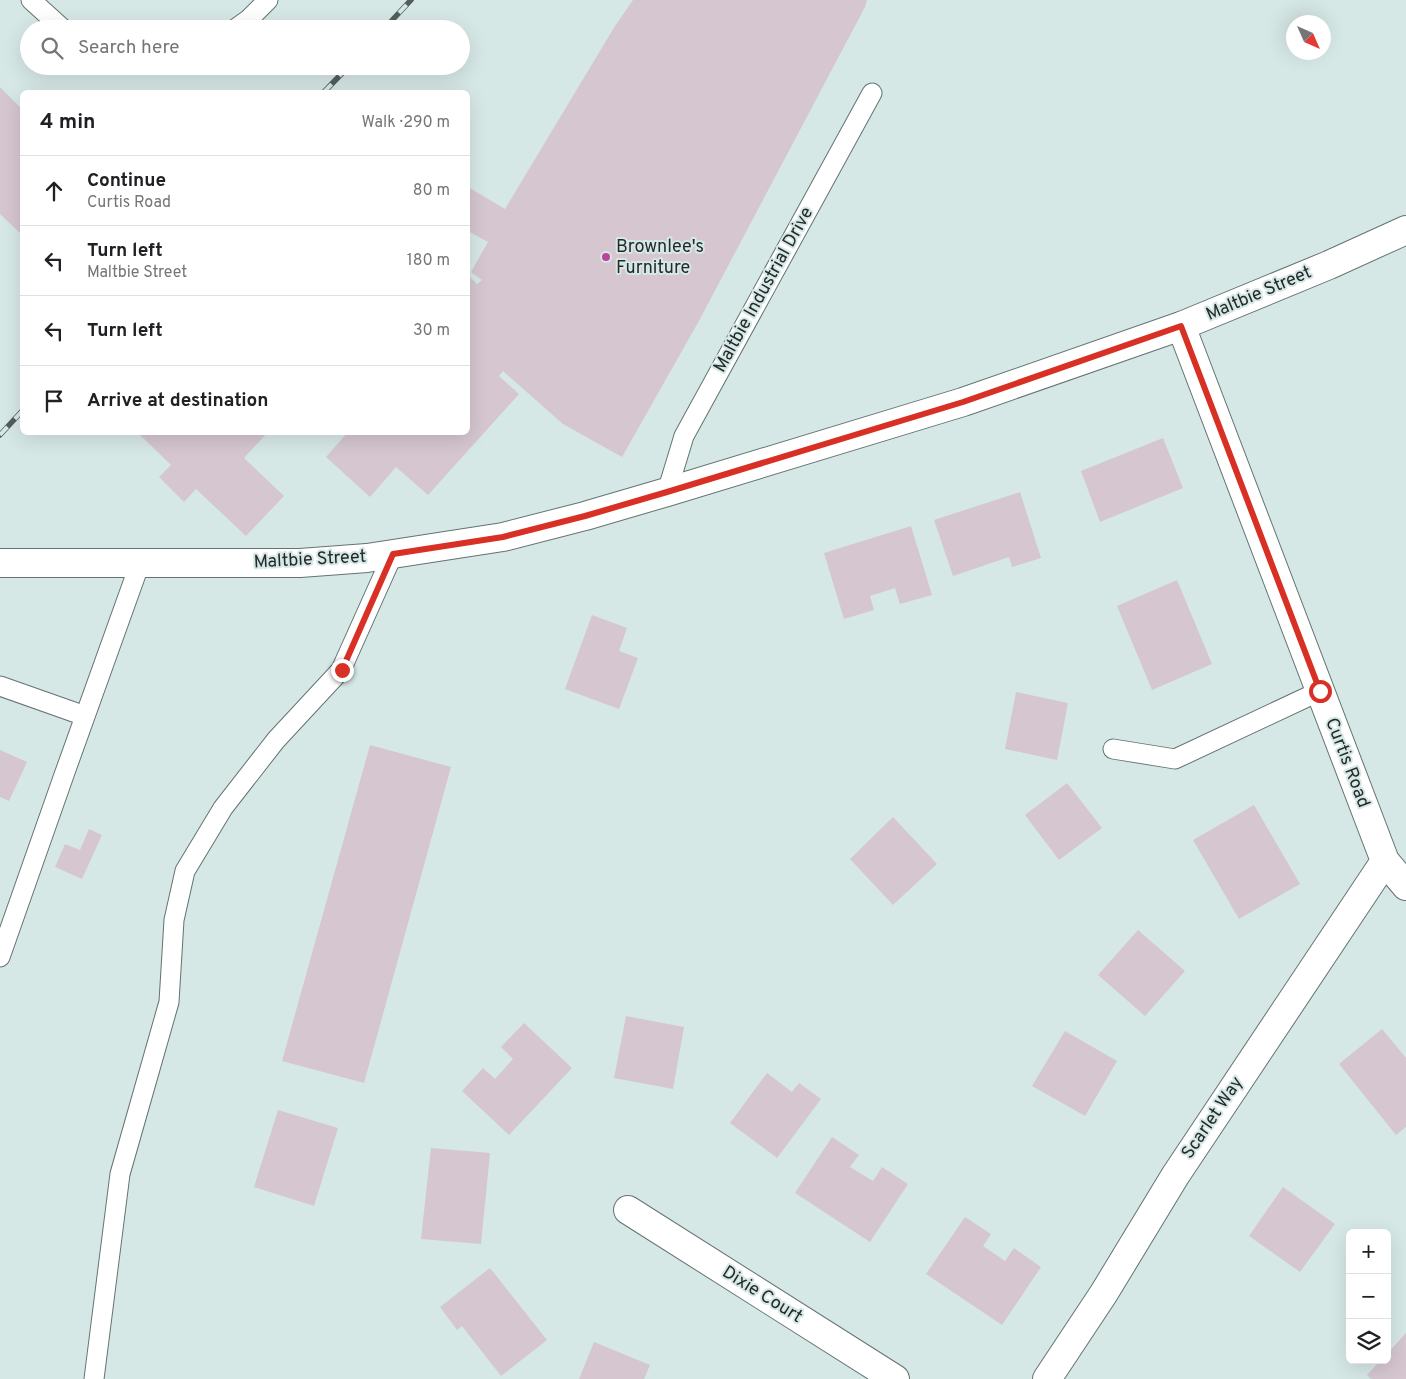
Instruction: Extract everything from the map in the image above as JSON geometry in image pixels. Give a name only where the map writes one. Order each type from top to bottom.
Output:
[{"type":"street","name":"Maltbie Street","points":[[0,563],[300,563],[367,558],[503,537],[667,492],[963,402],[1181,326],[1329,265],[1406,230]]},
{"type":"street","name":"Curtis Road","points":[[1181,326],[1384,861],[1406,886]]},
{"type":"street","name":"Scarlet Way","points":[[1047,1379],[1104,1293],[1175,1176],[1384,861]]},
{"type":"street","name":"Dixie Court","points":[[628,1210],[896,1379]]},
{"type":"lane","points":[[31,0],[53,20]]},
{"type":"lane","points":[[248,20],[268,0]]},
{"type":"lane","name":"Maltbie Industrial Drive","points":[[667,492],[684,436],[872,92]]},
{"type":"lane","points":[[94,1379],[120,1174],[169,1002],[174,920],[185,871],[223,808],[264,755],[342,670],[393,554]]},
{"type":"lane","points":[[0,957],[140,563]]},
{"type":"lane","points":[[0,686],[85,716]]},
{"type":"lane","points":[[1113,749],[1175,759],[1320,691]]},
{"type":"building","name":"Brownlee's Furniture","points":[[633,0],[867,0],[700,319],[622,457],[563,424],[503,371],[499,376],[519,394],[428,495],[396,467],[370,497],[326,457],[345,435],[470,435],[470,277],[477,284],[482,280],[471,272],[488,242],[470,232],[470,188],[505,209],[615,26]]},
{"type":"building","points":[[0,87],[20,107],[20,233],[0,214]]},
{"type":"building","points":[[140,435],[265,435],[244,458],[284,496],[246,536],[196,489],[184,502],[159,477],[171,465]]},
{"type":"building","points":[[1163,438],[1183,488],[1100,522],[1081,471]]},
{"type":"building","points":[[1020,492],[1041,558],[1012,567],[1009,557],[953,576],[934,520]]},
{"type":"building","points":[[911,526],[932,595],[900,604],[895,588],[870,596],[874,610],[844,619],[824,553]]},
{"type":"building","points":[[1177,580],[1212,664],[1152,690],[1117,606]]},
{"type":"building","points":[[592,615],[627,628],[619,651],[638,658],[619,709],[565,689]]},
{"type":"building","points":[[1016,692],[1068,703],[1057,760],[1005,749]]},
{"type":"building","points":[[370,745],[451,767],[364,1083],[282,1061]]},
{"type":"building","points":[[0,750],[27,762],[9,801],[0,797]]},
{"type":"building","points":[[1067,783],[1102,828],[1059,860],[1025,815]]},
{"type":"building","points":[[1254,805],[1300,884],[1239,919],[1193,840]]},
{"type":"building","points":[[893,817],[937,864],[893,905],[850,859]]},
{"type":"building","points":[[89,829],[102,835],[82,879],[55,867],[65,844],[80,850]]},
{"type":"building","points":[[1138,930],[1185,971],[1145,1016],[1098,975]]},
{"type":"building","points":[[626,1016],[684,1027],[673,1089],[614,1078]]},
{"type":"building","points":[[524,1023],[572,1068],[509,1135],[462,1091],[483,1068],[495,1079],[513,1059],[501,1047]]},
{"type":"building","points":[[1382,1029],[1406,1058],[1406,1127],[1396,1135],[1339,1064]]},
{"type":"building","points":[[1065,1031],[1117,1061],[1085,1116],[1032,1086]]},
{"type":"building","points":[[767,1073],[792,1092],[799,1083],[821,1099],[777,1158],[730,1123]]},
{"type":"building","points":[[278,1110],[338,1128],[314,1206],[254,1187]]},
{"type":"building","points":[[832,1137],[859,1155],[850,1167],[873,1181],[882,1167],[908,1184],[870,1242],[795,1193]]},
{"type":"building","points":[[431,1148],[490,1153],[481,1244],[421,1239]]},
{"type":"building","points":[[1283,1187],[1335,1224],[1300,1272],[1249,1236]]},
{"type":"building","points":[[965,1217],[991,1234],[983,1246],[1005,1261],[1014,1248],[1041,1267],[1002,1325],[926,1274]]},
{"type":"building","points":[[490,1268],[547,1340],[501,1376],[462,1326],[457,1330],[440,1307]]},
{"type":"building","points":[[1406,1333],[1406,1379],[1371,1379],[1367,1375],[1377,1364],[1391,1364],[1391,1350]]},
{"type":"building","points":[[594,1342],[650,1365],[644,1379],[579,1379]]},
{"type":"railway","points":[[392,20],[411,0]]},
{"type":"railway","points":[[326,90],[340,75]]},
{"type":"railway","points":[[0,435],[20,413]]},
{"type":"place","name":"Brownlee's Furniture","points":[[606,257]]},
{"type":"route","points":[[342,670],[393,554],[503,537],[585,516],[963,402],[1181,326],[1320,691]]}]
